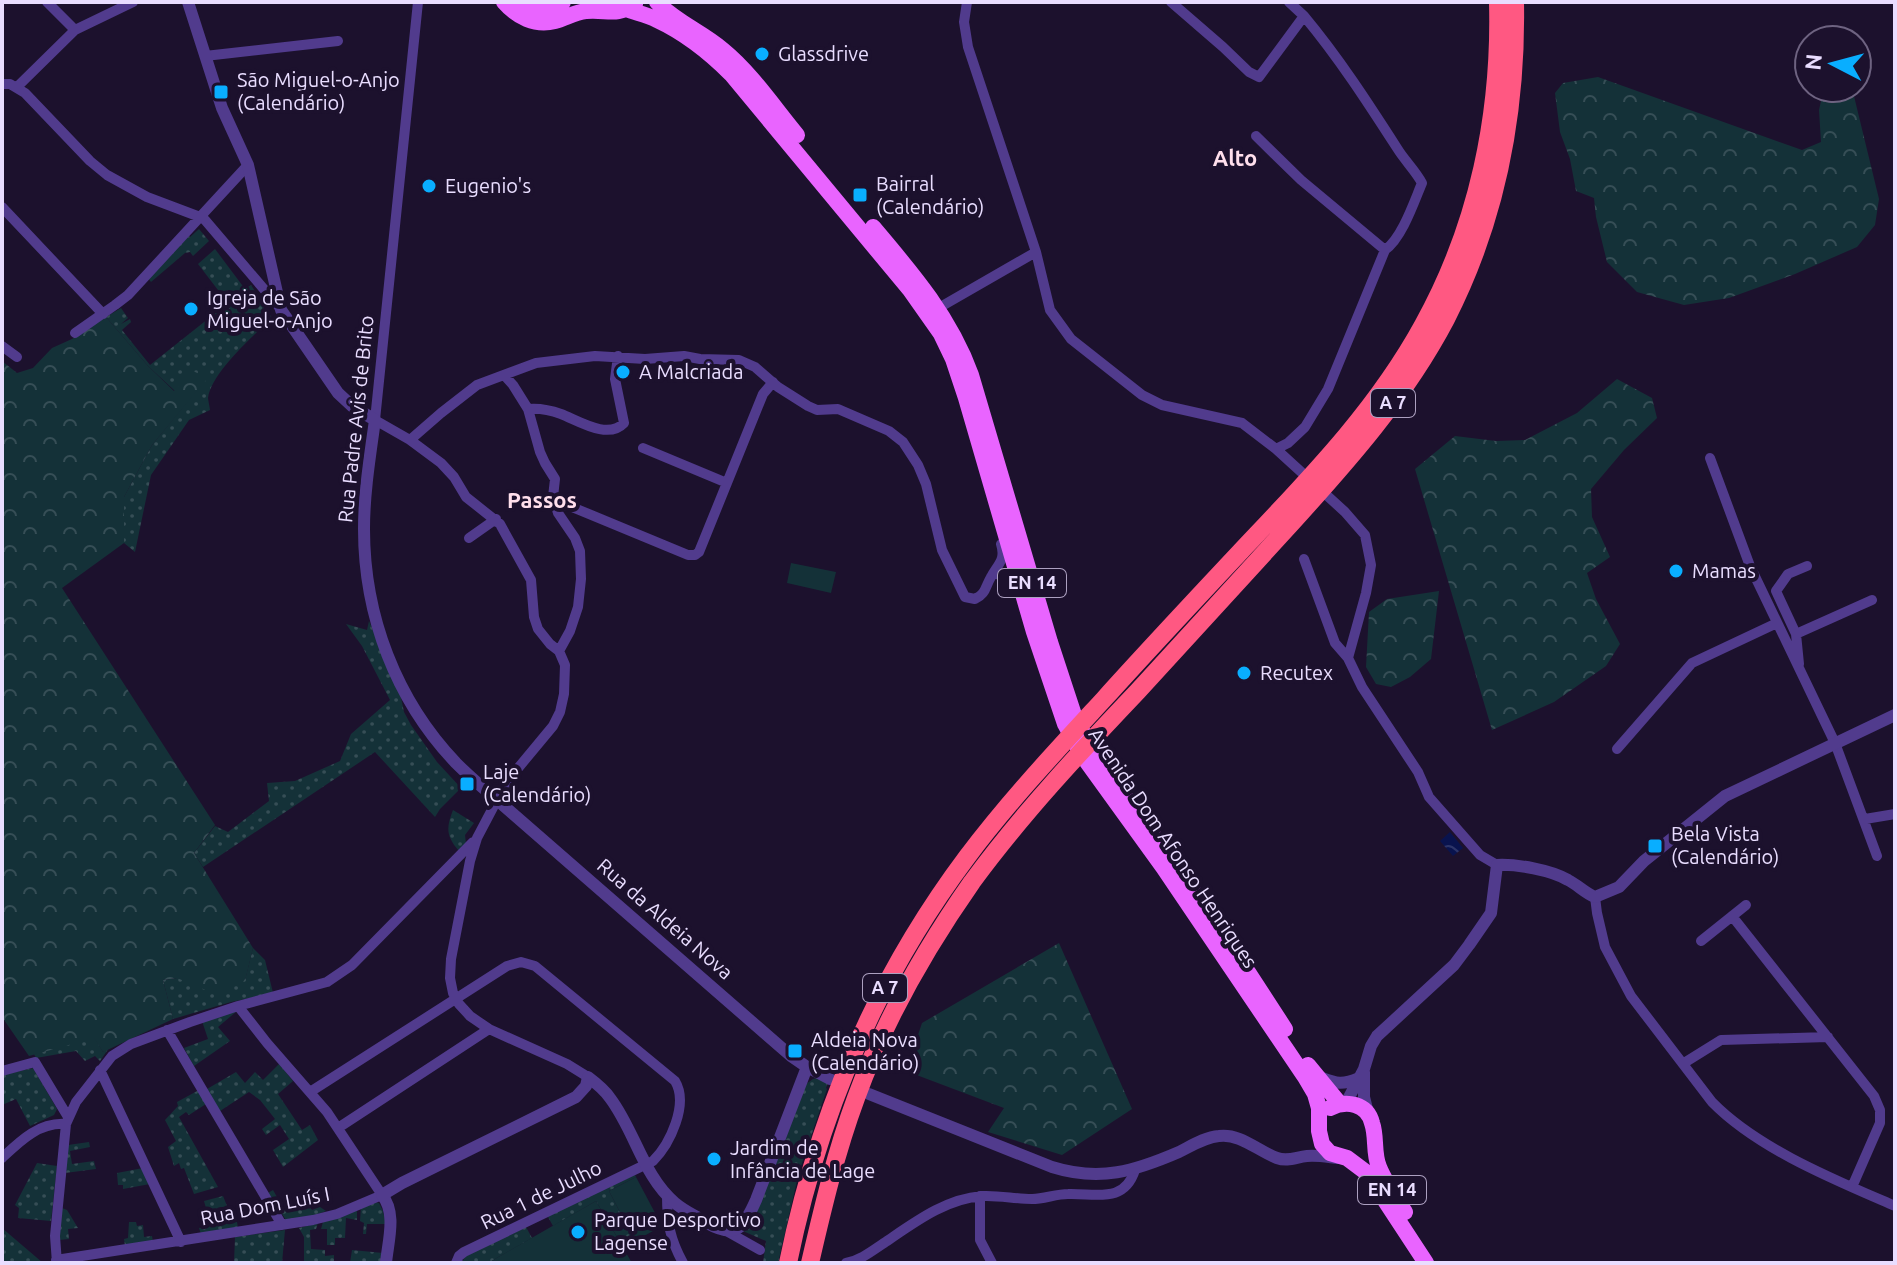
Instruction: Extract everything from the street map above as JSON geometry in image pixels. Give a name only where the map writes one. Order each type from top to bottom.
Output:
[{"type":"highway","name":"A 7","points":[[788,1263],[820,1139],[848,1065],[911,941],[955,874],[1056,751],[1318,469],[1375,400],[1423,325],[1450,271],[1485,160],[1496,85],[1498,2]]},
{"type":"highway","name":"A 7","points":[[810,1263],[848,1120],[865,1076],[893,1013],[926,953],[963,896],[1065,769],[1347,462],[1400,394],[1436,336],[1469,266],[1499,173],[1512,97],[1515,2]]},
{"type":"main road","name":"Avenida Dom Afonso Henriques","points":[[504,2],[518,15],[543,23],[557,21],[593,6],[608,13],[632,6],[699,46],[717,60],[746,92],[910,290],[941,334],[953,359],[1034,632],[1065,724],[1082,755],[1163,867],[1305,1077],[1315,1094],[1320,1138],[1326,1149],[1367,1173],[1426,1263]]},
{"type":"main road","points":[[520,2],[534,10],[544,11],[553,10],[563,2]]},
{"type":"main road","name":"Avenida Dom Afonso Henriques","points":[[657,2],[666,12],[723,50],[745,72],[939,310],[956,337],[971,375],[1075,718],[1092,749],[1220,929],[1316,1076],[1343,1103],[1362,1108],[1368,1114]]},
{"type":"main road","points":[[1319,1127],[1324,1114],[1331,1107],[1343,1103]]},
{"type":"main road","name":"EN 14","points":[[1368,1114],[1373,1124],[1374,1151],[1379,1167],[1438,1263]]},
{"type":"main road","name":"EN 14","points":[[1345,1158],[1365,1151],[1373,1134]]},
{"type":"street","points":[[47,2],[75,30]]},
{"type":"street","points":[[17,87],[75,30],[133,2]]},
{"type":"street","points":[[188,2],[222,108],[248,165],[281,310]]},
{"type":"street","name":"Rua Padre Avis de Brito","points":[[418,2],[364,526],[367,577],[379,631],[399,681],[426,726],[457,764],[497,800]]},
{"type":"street","points":[[967,2],[964,22],[968,47],[1036,252],[1050,310],[1071,339],[1142,395],[1162,405],[1242,423],[1345,512],[1365,535],[1371,565],[1348,658]]},
{"type":"street","points":[[1171,2],[1249,72],[1259,77],[1304,16]]},
{"type":"street","points":[[1280,453],[1305,427],[1328,389],[1385,250],[1391,247],[1422,183],[1333,51],[1289,2]]},
{"type":"street","points":[[205,56],[338,41]]},
{"type":"street","points":[[2,84],[17,87],[107,175],[147,197],[200,217],[281,310],[338,393],[352,406],[410,440],[441,463],[466,497],[504,528],[531,580],[538,629],[559,651],[565,665],[566,680],[560,712],[546,736],[514,773],[477,838],[451,959],[450,978],[456,999],[470,1016],[489,1029],[567,1064],[601,1087],[611,1098],[646,1165],[667,1196],[719,1230],[760,1250]]},
{"type":"street","points":[[1256,136],[1301,180],[1385,250]]},
{"type":"street","points":[[75,333],[128,295],[248,165]]},
{"type":"street","points":[[233,182],[244,182],[254,188]]},
{"type":"street","points":[[2,207],[103,314]]},
{"type":"street","points":[[942,306],[1036,252]]},
{"type":"street","points":[[258,283],[267,280],[273,271]]},
{"type":"street","points":[[2,346],[17,357]]},
{"type":"street","points":[[410,440],[477,385],[536,363],[618,356],[739,360],[755,367],[808,406],[817,410],[838,409],[896,436],[918,465],[926,484],[942,550],[961,591],[970,599],[980,598],[984,594],[990,578],[1002,562],[1004,554],[998,532],[1002,522]]},
{"type":"street","points":[[528,409],[559,413],[602,429],[621,427],[624,423],[615,379],[618,356]]},
{"type":"street","points":[[504,375],[528,409],[540,452],[555,479],[553,497],[556,508],[580,551],[580,593],[575,620],[559,651]]},
{"type":"street","points":[[556,508],[567,505],[688,555],[695,555],[699,552],[763,394],[773,382]]},
{"type":"street","points":[[643,448],[727,483]]},
{"type":"street","points":[[1710,458],[1750,566],[1835,743],[1877,856]]},
{"type":"street","points":[[469,538],[496,519]]},
{"type":"street","points":[[1304,559],[1335,643],[1348,658],[1362,687],[1418,772],[1429,797],[1480,855],[1497,865],[1511,864],[1556,874],[1595,897],[1619,887],[1644,861],[1725,796],[1895,715]]},
{"type":"street","points":[[1799,670],[1796,634],[1776,591],[1788,574],[1807,566]]},
{"type":"street","points":[[994,573],[1011,579],[1025,628],[1034,632]]},
{"type":"street","points":[[1796,634],[1872,600]]},
{"type":"street","points":[[1617,749],[1692,663],[1777,623]]},
{"type":"street","name":"Rua da Aldeia Nova","points":[[497,800],[807,1067],[830,1079]]},
{"type":"street","points":[[1865,819],[1895,814]]},
{"type":"street","points":[[2,1158],[32,1133],[65,1116],[119,1050],[238,1006],[319,985],[342,973],[477,838]]},
{"type":"street","points":[[1343,1103],[1362,1073],[1377,1036],[1454,965],[1491,913],[1497,865]]},
{"type":"street","points":[[1595,897],[1605,947],[1631,996],[1727,1118],[1773,1148],[1895,1206]]},
{"type":"street","points":[[1701,941],[1746,905]]},
{"type":"street","points":[[1732,916],[1874,1096],[1880,1110],[1880,1123],[1852,1187]]},
{"type":"street","points":[[310,1092],[510,964],[531,964],[675,1081],[680,1098],[673,1133],[657,1157],[646,1165]]},
{"type":"street","points":[[238,1006],[338,1128],[387,1202],[390,1215],[386,1263]]},
{"type":"street","points":[[338,1128],[489,1029]]},
{"type":"street","points":[[167,1030],[282,1225]]},
{"type":"street","points":[[1684,1063],[1721,1040],[1828,1037]]},
{"type":"street","points":[[2,1071],[35,1062],[65,1116],[55,1236],[56,1262]]},
{"type":"street","points":[[728,1232],[737,1229],[747,1219],[807,1067]]},
{"type":"street","points":[[100,1070],[181,1242]]},
{"type":"street","points":[[1316,1076],[1337,1084],[1346,1083],[1362,1073]]},
{"type":"street","points":[[1362,1073],[1368,1114]]},
{"type":"street","name":"Rua Dom Luís I","points":[[56,1262],[325,1217],[382,1195],[576,1097],[586,1086],[588,1077]]},
{"type":"street","points":[[869,1094],[1062,1170],[1090,1174],[1135,1170],[1223,1135],[1285,1160],[1306,1156],[1345,1158]]},
{"type":"street","points":[[53,1124],[60,1116],[65,1116]]},
{"type":"street","points":[[1306,1156],[1319,1127]]},
{"type":"street","name":"Rua 1 de Julho","points":[[456,1263],[464,1252],[646,1165]]},
{"type":"street","points":[[846,1263],[863,1257],[947,1203],[980,1196],[1031,1199],[1062,1194],[1109,1194],[1124,1188],[1135,1170]]},
{"type":"street","points":[[667,1196],[669,1232],[683,1263]]},
{"type":"street","points":[[980,1196],[980,1240],[992,1263]]},
{"type":"green space","points":[[1598,77],[1802,150],[1821,142],[1820,104],[1856,104],[1879,199],[1875,225],[1857,247],[1729,298],[1684,305],[1637,292],[1607,262],[1594,198],[1576,191],[1570,159],[1560,132],[1555,93],[1563,83]]},
{"type":"green space","points":[[199,229],[209,241],[193,256],[190,252],[185,253],[151,282],[148,278]]},
{"type":"green space","points":[[215,249],[245,289],[251,285],[272,318],[225,366],[211,388],[208,398],[210,410],[189,420],[151,475],[135,552],[124,543],[124,497],[152,445],[207,378],[175,391],[148,366],[106,317],[121,308],[128,318],[121,324],[130,319],[131,322],[122,330],[150,365],[228,303],[198,264]]},
{"type":"green space","points":[[106,317],[174,391],[193,371],[208,378],[152,445],[124,497],[124,543],[62,588],[215,825],[194,853],[253,948],[245,981],[215,994],[177,978],[163,980],[173,1019],[103,1052],[94,1038],[29,1056],[2,1017],[2,361],[17,373],[33,368],[52,348]]},
{"type":"green space","points":[[1617,379],[1652,398],[1657,418],[1591,489],[1592,517],[1610,557],[1587,573],[1596,599],[1620,644],[1606,666],[1554,702],[1492,730],[1415,469],[1455,436],[1496,441],[1525,440],[1577,413]]},
{"type":"green space","points":[[791,563],[836,572],[831,593],[787,583]]},
{"type":"green space","points":[[1439,591],[1431,659],[1410,677],[1391,687],[1376,684],[1366,667],[1369,612],[1387,599]]},
{"type":"green space","points":[[369,621],[411,725],[437,762],[461,788],[435,817],[375,752],[203,867],[194,853],[215,826],[228,832],[269,801],[267,783],[295,781],[340,761],[351,734],[390,700],[362,646],[346,624],[367,630]]},
{"type":"green space","points":[[453,810],[474,823],[465,835],[466,844],[459,851],[448,832]]},
{"type":"green space","points":[[1059,943],[1132,1109],[1062,1155],[988,1132],[1004,1108],[906,1071],[922,1023]]},
{"type":"green space","points":[[253,948],[265,960],[273,993],[173,1019],[163,980],[245,980]]},
{"type":"green space","points":[[237,1011],[218,1027],[230,1041],[194,1066],[184,1048],[208,1039],[202,1021]]},
{"type":"green space","points":[[94,1037],[103,1052],[109,1048],[100,1061],[95,1056],[85,1061],[76,1051],[36,1058],[34,1054]]},
{"type":"green space","points":[[279,1064],[293,1081],[278,1094],[302,1130],[310,1125],[318,1140],[283,1167],[273,1150],[289,1139],[280,1125],[266,1135],[262,1129],[275,1119],[260,1100],[249,1092],[220,1111],[207,1089],[236,1072],[245,1083],[255,1072],[263,1080]]},
{"type":"green space","points":[[33,1068],[57,1109],[54,1115],[30,1126],[16,1099],[2,1105],[2,1075]]},
{"type":"green space","points":[[817,1078],[828,1083],[827,1089],[799,1172],[778,1263],[763,1263],[766,1241],[743,1231],[806,1084]]},
{"type":"green space","points":[[199,1090],[206,1104],[189,1115],[186,1112],[179,1117],[218,1187],[194,1194],[184,1168],[181,1169],[179,1163],[174,1166],[168,1147],[176,1141],[165,1120],[178,1106],[177,1102]]},
{"type":"green space","points":[[89,1142],[90,1147],[70,1151],[72,1164],[94,1161],[96,1169],[65,1173],[68,1145]]},
{"type":"green space","points":[[37,1163],[57,1166],[51,1221],[18,1218],[19,1208],[15,1205]]},
{"type":"green space","points":[[143,1168],[150,1184],[123,1189],[123,1185],[118,1185],[117,1173]]},
{"type":"green space","points":[[635,1175],[609,1191],[635,1241],[623,1247],[596,1201],[553,1226],[547,1215]]},
{"type":"green space","points":[[636,1177],[662,1226],[635,1241],[609,1191]]},
{"type":"green space","points":[[273,1190],[285,1211],[299,1202],[296,1197],[300,1193],[312,1210],[320,1207],[326,1211],[286,1220],[268,1193]]},
{"type":"green space","points":[[223,1196],[238,1228],[201,1234],[199,1228],[211,1226],[204,1201]]},
{"type":"green space","name":"Parque Desportivo Lagense","points":[[596,1201],[632,1263],[488,1263]]},
{"type":"green space","points":[[379,1203],[386,1224],[367,1224],[366,1234],[363,1234],[361,1207]]},
{"type":"green space","points":[[62,1208],[67,1210],[78,1228],[68,1229],[69,1239],[59,1240]]},
{"type":"green space","points":[[357,1208],[357,1220],[346,1218],[345,1238],[335,1238],[335,1245],[327,1245],[327,1229],[321,1229],[323,1222]]},
{"type":"green space","points":[[129,1222],[143,1225],[144,1237],[152,1236],[153,1242],[125,1246]]},
{"type":"green space","points":[[318,1223],[316,1229],[310,1230],[311,1249],[325,1250],[325,1256],[334,1255],[334,1263],[304,1263],[304,1237],[299,1228]]},
{"type":"green space","points":[[526,1227],[532,1238],[488,1263],[461,1263],[466,1256]]},
{"type":"green space","points":[[2,1228],[43,1263],[2,1263]]},
{"type":"green space","points":[[285,1230],[282,1263],[234,1263],[235,1237]]},
{"type":"green space","points":[[352,1250],[383,1253],[381,1263],[350,1263]]},
{"type":"water","points":[[1450,832],[1463,848],[1453,856],[1440,841]]},
{"type":"place","name":"Glassdrive","points":[[762,54]]},
{"type":"place","name":"São Miguel-o-Anjo (Calendário)","points":[[221,92]]},
{"type":"place","name":"Eugenio's","points":[[429,186]]},
{"type":"place","name":"Bairral (Calendário)","points":[[860,195]]},
{"type":"place","name":"Igreja de São Miguel-o-Anjo","points":[[191,309]]},
{"type":"place","name":"A Malcriada","points":[[623,372]]},
{"type":"place","name":"Mamas","points":[[1676,571]]},
{"type":"place","name":"Recutex","points":[[1244,673]]},
{"type":"place","name":"Laje (Calendário)","points":[[467,784]]},
{"type":"place","name":"Bela Vista (Calendário)","points":[[1655,846]]},
{"type":"place","name":"Aldeia Nova (Calendário)","points":[[795,1051]]},
{"type":"place","name":"Jardim de Infância de Lage","points":[[714,1159]]},
{"type":"place","name":"Parque Desportivo Lagense","points":[[578,1232]]},
{"type":"district","name":"Alto","points":[[1235,158]]},
{"type":"district","name":"Passos","points":[[542,500]]}]
